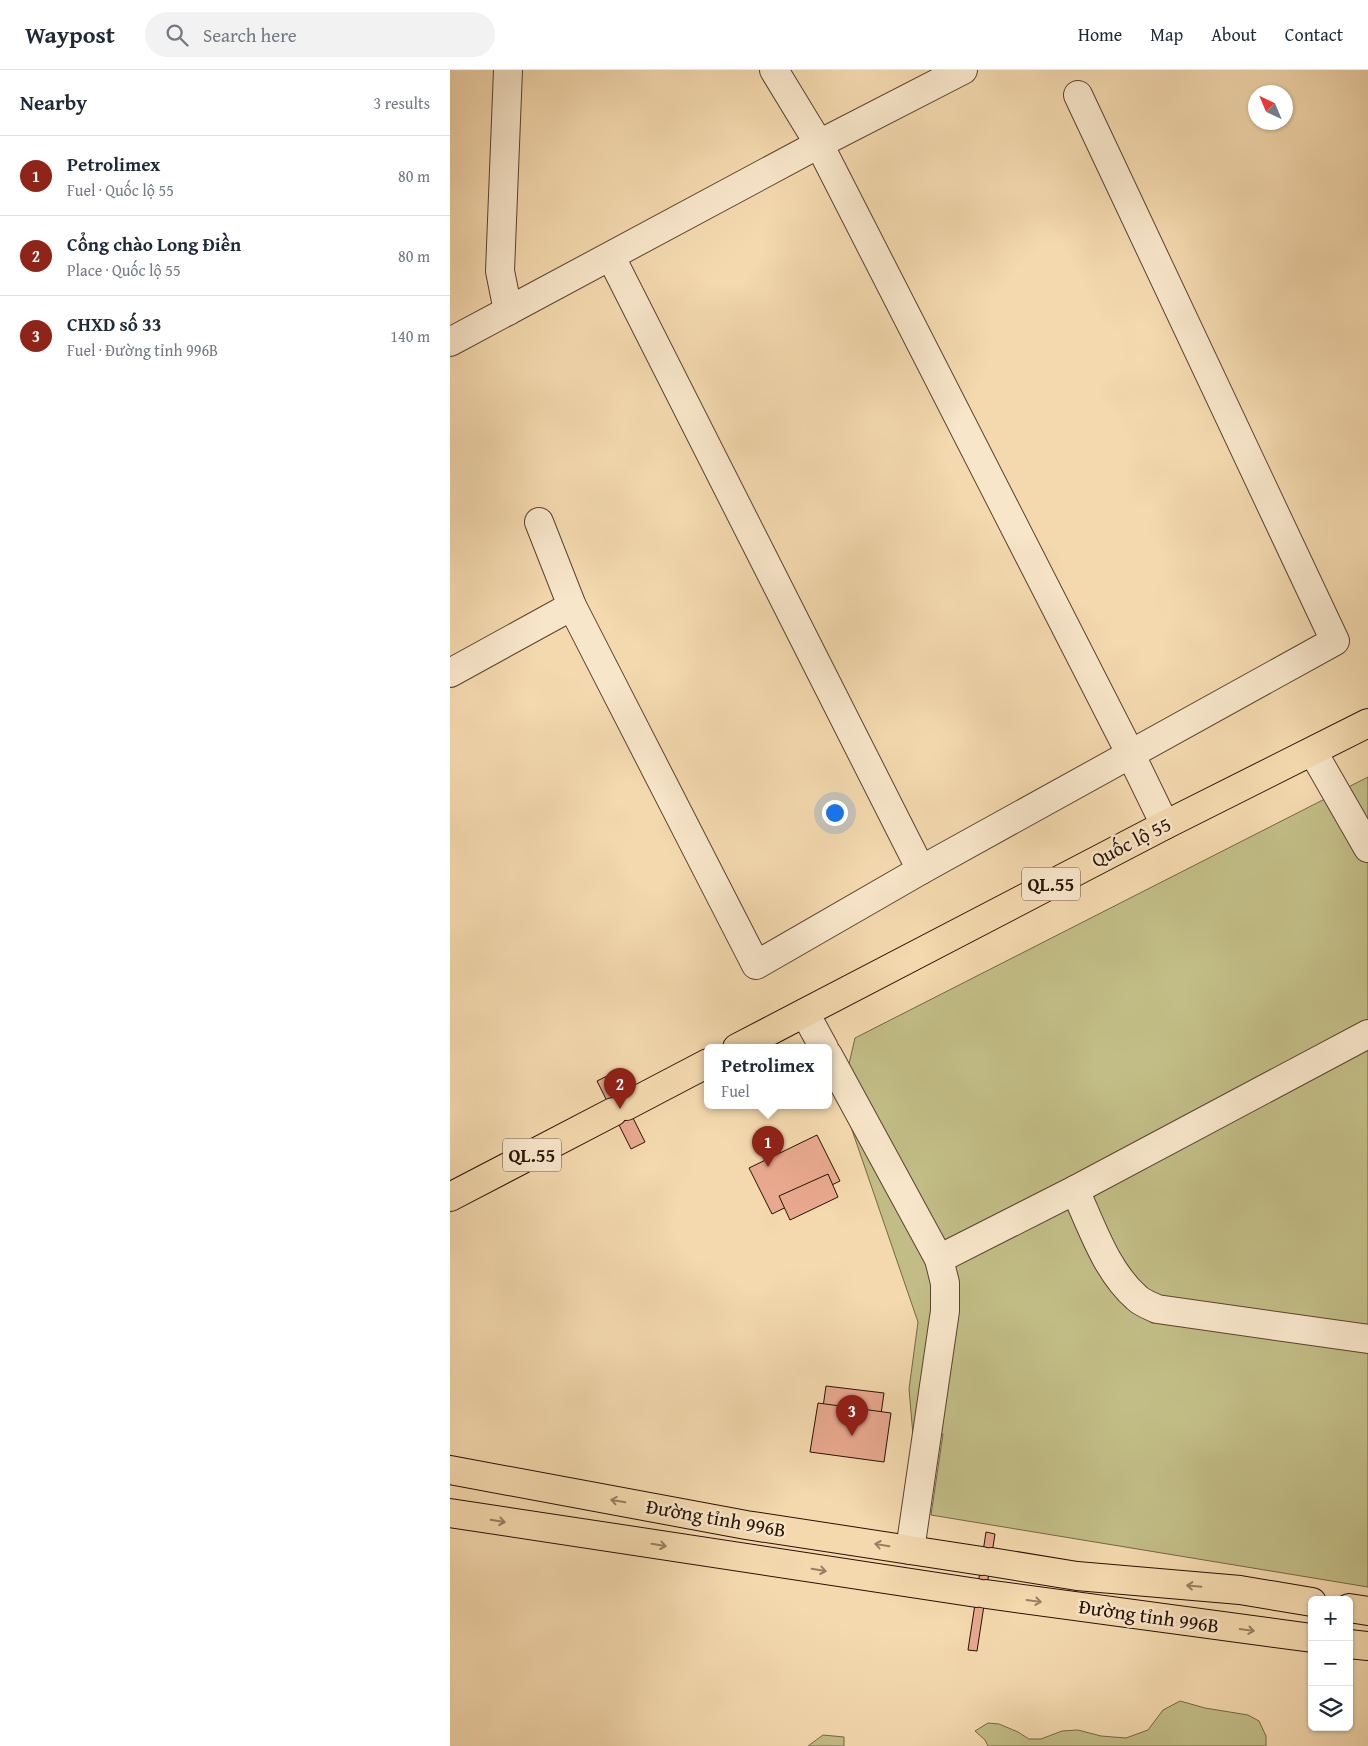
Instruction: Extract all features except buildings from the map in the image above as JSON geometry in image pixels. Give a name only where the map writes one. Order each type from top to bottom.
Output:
[{"type":"main road","name":"Quốc lộ 55","points":[[745,1044],[1165,825],[1368,724]]},
{"type":"main road","name":"QL.55","points":[[450,1197],[704,1065]]},
{"type":"main road","name":"Đường tỉnh 996B","points":[[450,1470],[746,1524],[1077,1576],[1240,1590],[1308,1601]]},
{"type":"main road","name":"Đường tỉnh 996B","points":[[450,1513],[981,1594],[1308,1637]]},
{"type":"main road","points":[[1353,1609],[1368,1611]]},
{"type":"main road","points":[[1353,1644],[1368,1646]]},
{"type":"street","points":[[508,70],[500,271],[508,311]]},
{"type":"street","points":[[774,70],[819,144],[1165,825]]},
{"type":"street","points":[[450,342],[819,144],[963,70]]},
{"type":"street","points":[[539,522],[572,606],[756,964],[1130,753],[1334,641],[1078,95]]},
{"type":"street","points":[[611,257],[921,870]]},
{"type":"street","points":[[450,673],[572,606]]},
{"type":"street","points":[[1313,752],[1368,848]]},
{"type":"street","points":[[805,1013],[822,1044]]},
{"type":"street","points":[[939,1259],[1075,1190],[1368,1034]]},
{"type":"street","points":[[832,1062],[939,1259],[946,1283],[945,1311],[910,1550]]},
{"type":"street","points":[[1075,1190],[1101,1247],[1120,1281],[1138,1300],[1157,1309],[1368,1339]]},
{"type":"shaded area","points":[[1368,777],[1368,1587],[931,1515],[943,1434],[913,1435],[909,1389],[918,1322],[841,1098],[855,1038]]},
{"type":"shaded area","points":[[1180,1701],[1205,1708],[1248,1715],[1259,1721],[1266,1736],[1266,1746],[988,1746],[985,1740],[975,1731],[988,1723],[999,1724],[1029,1739],[1041,1739],[1062,1731],[1078,1730],[1101,1736],[1126,1738],[1148,1730],[1163,1710]]},
{"type":"shaded area","points":[[823,1735],[844,1737],[844,1746],[808,1746]]},
{"type":"place","name":"Cổng chào Long Điền","points":[[620,1109]]},
{"type":"place","name":"Petrolimex","points":[[768,1167]]},
{"type":"place","name":"CHXD số 33","points":[[852,1436]]}]
